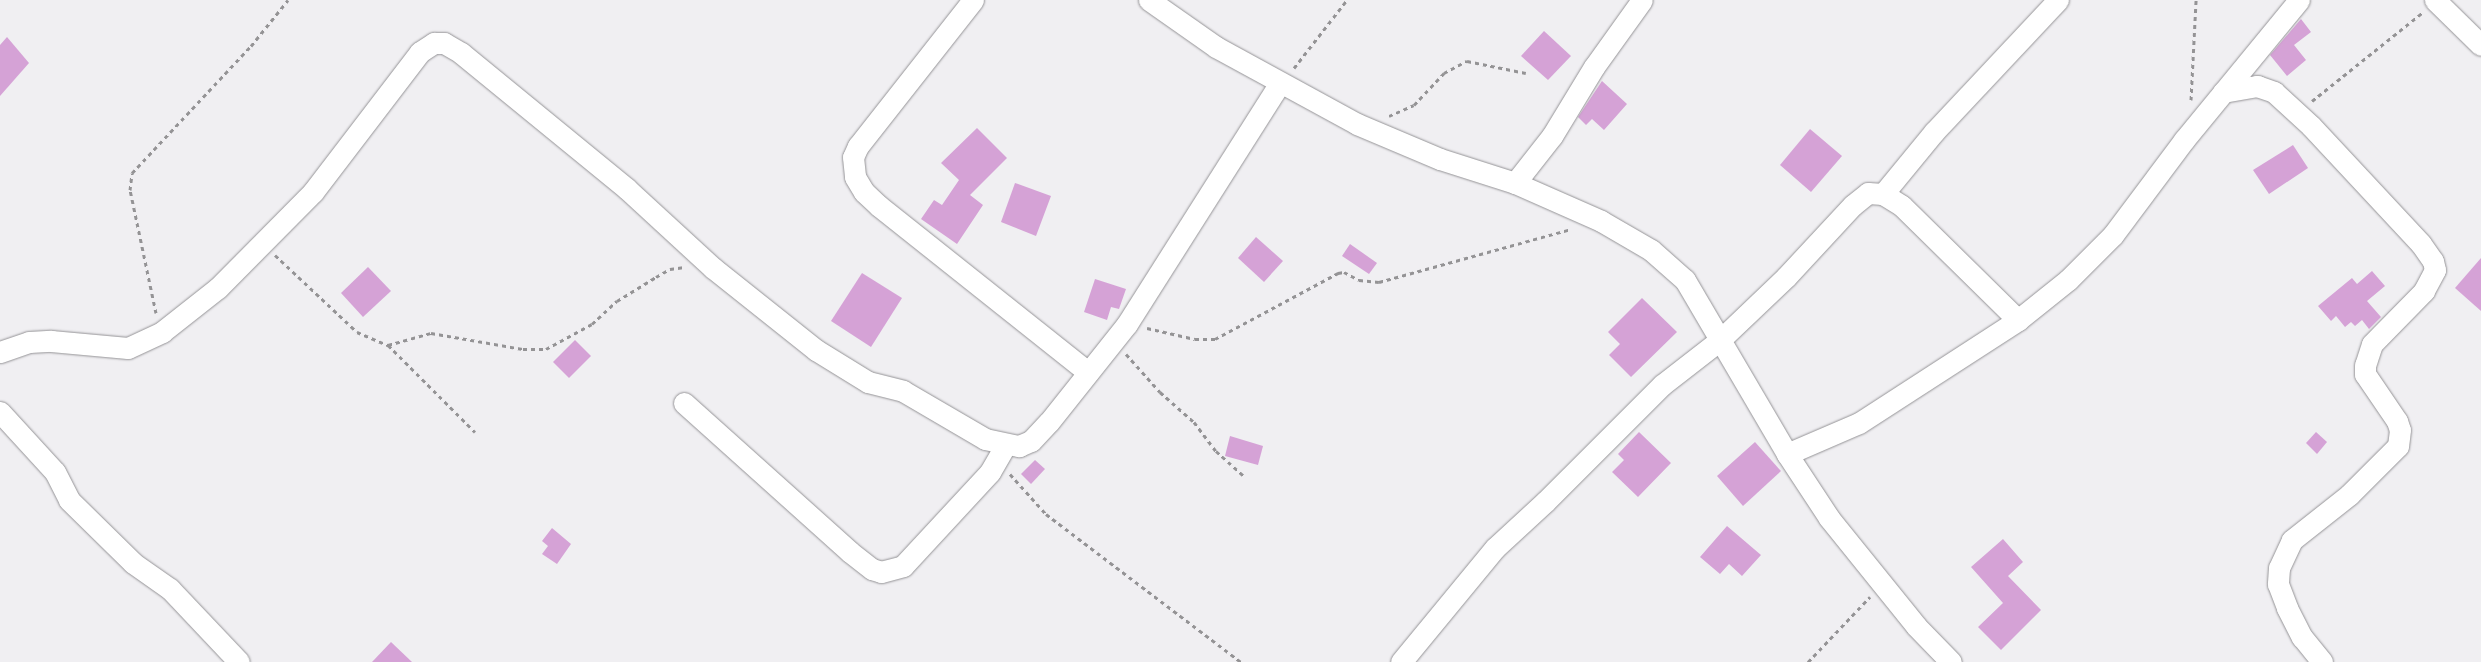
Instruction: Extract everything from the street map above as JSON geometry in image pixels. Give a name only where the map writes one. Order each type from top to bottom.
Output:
[{"type":"street","points":[[973,0],[858,146],[853,157],[855,177],[864,192],[879,206],[1088,372]]},
{"type":"street","points":[[1148,0],[1216,47],[1357,124],[1440,159],[1515,183],[1601,220],[1651,250],[1685,280],[1721,339],[1786,454],[1829,518],[1882,585],[1951,662]]},
{"type":"street","points":[[1515,183],[1552,136],[1594,67],[1642,0]]},
{"type":"street","points":[[1883,194],[1934,132],[2058,0]]},
{"type":"street","points":[[1786,454],[1859,423],[2018,320],[2068,280],[2113,235],[2223,92],[2299,0]]},
{"type":"street","points":[[2436,1],[2481,45]]},
{"type":"street","points":[[0,352],[30,342],[51,340],[128,348],[162,332],[263,245],[313,192],[402,72],[420,52],[434,43],[444,44],[461,53],[627,189],[713,268],[816,350],[868,382],[903,390],[985,439],[1002,452]]},
{"type":"street","points":[[684,403],[821,522],[850,552],[872,569],[881,572],[903,566],[956,512],[1002,452],[1031,441],[1122,332],[1280,82]]},
{"type":"street","points":[[2223,92],[2257,86],[2274,92],[2298,113],[2425,249],[2435,270],[2424,291],[2372,344],[2365,364],[2365,374],[2400,430],[2398,446],[2349,495],[2292,540],[2278,568],[2278,584],[2286,608],[2302,637],[2322,662]]},
{"type":"street","points":[[1401,662],[1495,548],[1553,495],[1662,385],[1721,339],[1786,277],[1853,205],[1868,193],[1883,194],[1902,206],[2018,320]]},
{"type":"street","points":[[0,412],[55,472],[69,500],[133,563],[170,589],[239,662]]},
{"type":"path","points":[[162,332],[149,290],[130,190],[132,174],[251,46],[288,0]]},
{"type":"path","points":[[1280,82],[1312,49],[1347,0]]},
{"type":"path","points":[[2190,105],[2196,0]]},
{"type":"path","points":[[2298,113],[2436,1]]},
{"type":"path","points":[[1357,124],[1392,115],[1414,105],[1444,73],[1466,61],[1526,73]]},
{"type":"path","points":[[1122,332],[1195,339],[1215,339],[1338,273],[1344,272],[1359,280],[1379,282],[1509,249],[1601,220]]},
{"type":"path","points":[[263,245],[357,332],[388,345],[475,432]]},
{"type":"path","points":[[388,345],[431,333],[523,349],[546,350],[592,324],[618,301],[670,269],[713,268]]},
{"type":"path","points":[[1122,332],[1148,380],[1194,422],[1216,451],[1244,476]]},
{"type":"path","points":[[1002,452],[1028,498],[1046,514],[1241,662]]},
{"type":"path","points":[[1808,662],[1882,585]]},
{"type":"building","points":[[2301,19],[2311,32],[2294,45],[2306,60],[2287,76],[2270,55]]},
{"type":"building","points":[[1544,31],[1571,56],[1548,80],[1521,56]]},
{"type":"building","points":[[7,37],[29,63],[0,96],[0,45]]},
{"type":"building","points":[[1602,81],[1627,104],[1604,130],[1592,119],[1586,125],[1578,117]]},
{"type":"building","points":[[977,128],[1007,158],[970,195],[983,205],[957,244],[921,219],[934,200],[942,205],[959,180],[941,163]]},
{"type":"building","points":[[1810,129],[1842,156],[1811,192],[1780,165]]},
{"type":"building","points":[[2293,145],[2308,168],[2269,194],[2253,170]]},
{"type":"building","points":[[1015,183],[1051,196],[1036,236],[1001,222]]},
{"type":"building","points":[[1256,237],[1283,261],[1264,282],[1238,258]]},
{"type":"building","points":[[1350,244],[1377,263],[1369,274],[1342,256]]},
{"type":"building","points":[[2481,258],[2481,311],[2455,288]]},
{"type":"building","points":[[368,267],[391,291],[363,317],[341,293]]},
{"type":"building","points":[[2372,271],[2385,286],[2367,301],[2381,317],[2369,329],[2362,320],[2355,326],[2351,322],[2345,327],[2336,316],[2331,321],[2318,306],[2352,278],[2357,284]]},
{"type":"building","points":[[862,273],[902,298],[871,347],[831,321]]},
{"type":"building","points":[[1095,279],[1126,289],[1119,309],[1111,307],[1107,320],[1084,312]]},
{"type":"building","points":[[1642,298],[1677,332],[1631,377],[1609,355],[1620,344],[1608,332]]},
{"type":"building","points":[[575,340],[591,356],[569,378],[553,362]]},
{"type":"building","points":[[1639,432],[1671,463],[1638,497],[1612,472],[1624,460],[1618,454]]},
{"type":"building","points":[[2316,432],[2327,442],[2317,454],[2306,443]]},
{"type":"building","points":[[1230,436],[1263,446],[1258,465],[1225,456]]},
{"type":"building","points":[[1755,442],[1781,471],[1743,506],[1717,476]]},
{"type":"building","points":[[1035,460],[1045,469],[1031,484],[1021,474]]},
{"type":"building","points":[[1727,526],[1761,555],[1742,576],[1729,564],[1720,574],[1700,557]]},
{"type":"building","points":[[552,528],[571,544],[557,564],[542,554],[548,546],[542,541]]},
{"type":"building","points":[[2003,539],[2023,562],[2008,576],[2041,610],[2001,650],[1978,627],[2003,603],[1971,567]]},
{"type":"building","points":[[391,642],[412,662],[372,662]]}]
